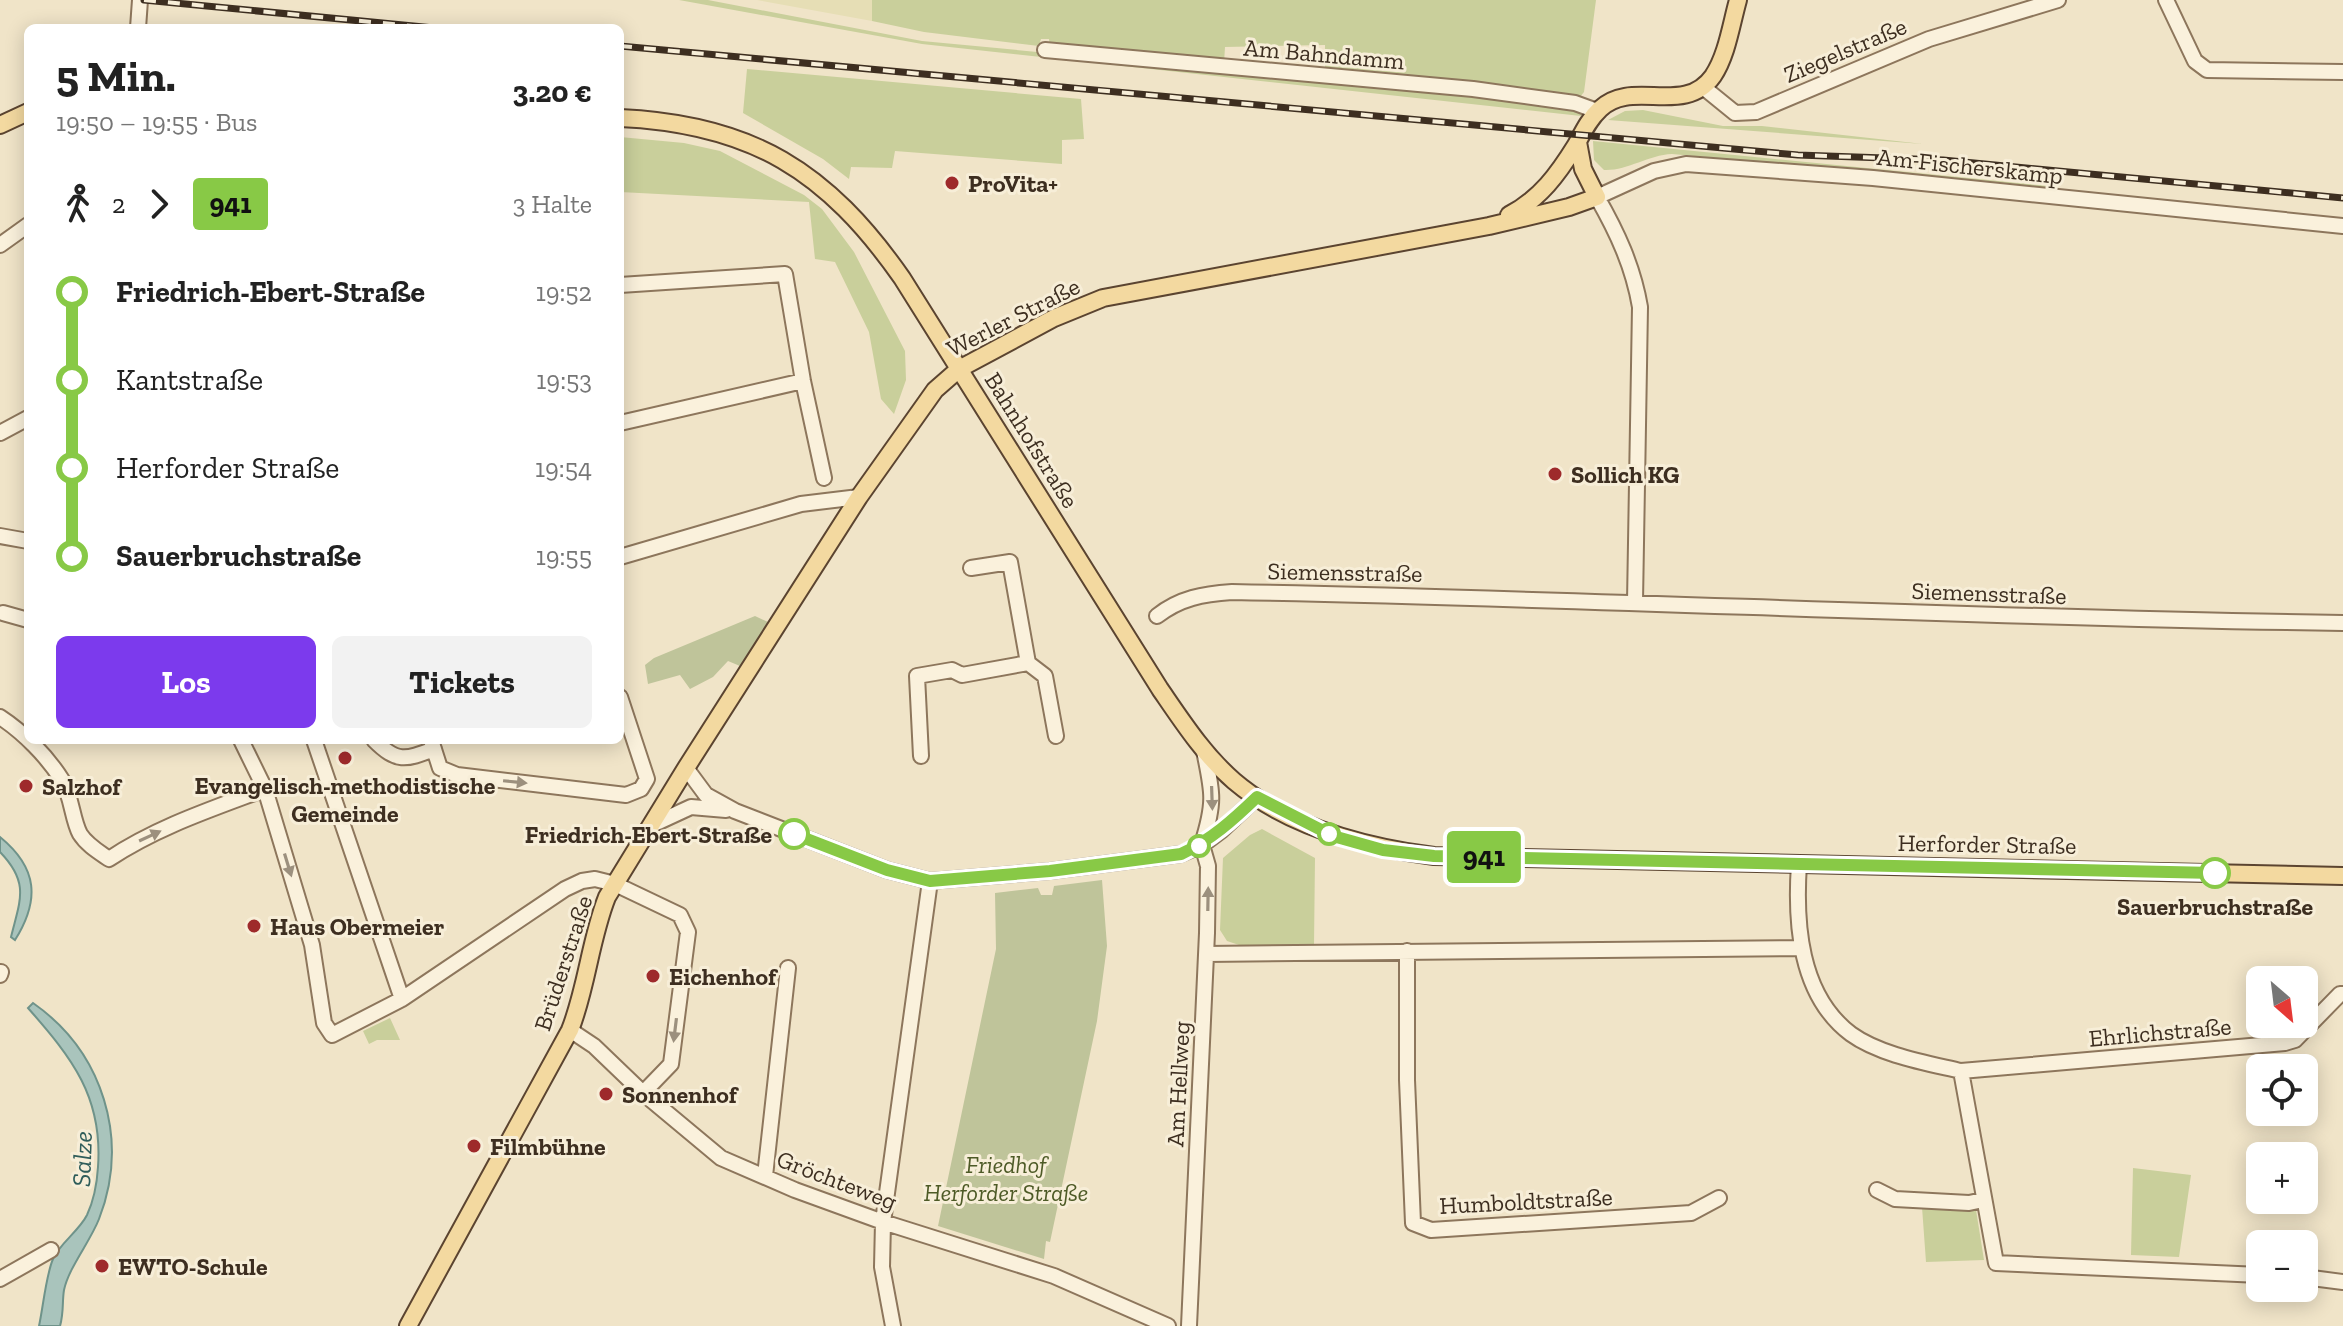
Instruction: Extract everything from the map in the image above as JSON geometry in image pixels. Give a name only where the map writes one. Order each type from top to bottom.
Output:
[{"type":"main road","points":[[1597,111],[1614,99],[1627,95],[1671,98],[1703,87],[1722,59],[1738,0]]},
{"type":"main road","name":"Werler Straße","points":[[1489,226],[1526,207],[1543,193],[1597,111]]},
{"type":"main road","points":[[0,125],[24,114]]},
{"type":"main road","name":"Bahnhofstraße","points":[[624,118],[677,122],[723,133],[769,151],[806,174],[833,196],[887,256],[1160,689],[1204,751]]},
{"type":"main road","points":[[1578,142],[1583,169],[1597,197]]},
{"type":"main road","name":"Werler Straße","points":[[650,826],[859,497],[919,410],[935,390],[959,369],[1054,318],[1103,298],[1489,226],[1597,197]]},
{"type":"main road","name":"Herforder Straße","points":[[1204,751],[1234,781],[1257,797],[1333,836],[1383,850],[1434,856],[2343,876]]},
{"type":"main road","name":"Brüderstraße","points":[[408,1326],[570,1030],[580,1005],[598,920],[615,884],[650,826]]},
{"type":"street","points":[[138,24],[140,0]]},
{"type":"street","name":"Ziegelstraße","points":[[1703,87],[1735,113],[1756,112],[1929,39],[2058,0]]},
{"type":"street","points":[[2166,0],[2195,61],[2207,70],[2343,72]]},
{"type":"street","name":"Am Bahndamm","points":[[1045,50],[1473,89],[1575,103],[1597,111]]},
{"type":"street","name":"Am Fischerskamp","points":[[1597,197],[1654,171],[1686,164],[1873,178],[2343,226]]},
{"type":"street","points":[[1597,197],[1626,253],[1635,278],[1640,307],[1635,602]]},
{"type":"street","points":[[0,245],[24,228]]},
{"type":"street","points":[[624,285],[785,274],[803,381],[824,478]]},
{"type":"street","points":[[624,422],[803,381]]},
{"type":"street","points":[[0,433],[24,420]]},
{"type":"street","points":[[624,556],[801,504],[859,497]]},
{"type":"street","points":[[0,536],[24,540]]},
{"type":"street","points":[[971,568],[1010,562],[1028,663],[1045,676],[1056,736]]},
{"type":"street","name":"Siemensstraße","points":[[1157,616],[1172,604],[1199,594],[1232,592],[1635,602],[2157,621],[2343,623]]},
{"type":"street","points":[[3,613],[24,619]]},
{"type":"street","points":[[921,756],[917,676],[952,670],[962,675],[1028,663]]},
{"type":"street","points":[[378,744],[387,753],[408,759],[432,745],[440,768],[457,775],[626,795],[641,789],[647,779],[624,709]]},
{"type":"street","points":[[0,717],[24,737]]},
{"type":"street","points":[[15,728],[24,720]]},
{"type":"street","points":[[32,744],[62,781],[74,808],[80,833],[91,847],[109,859],[129,846],[193,816],[265,789]]},
{"type":"street","points":[[243,744],[265,789],[312,945],[324,1023],[332,1035],[402,999],[565,889],[595,879],[615,884],[680,915],[688,932],[671,1064],[643,1093]]},
{"type":"street","points":[[315,744],[402,999]]},
{"type":"street","points":[[1202,845],[1212,811],[1204,751]]},
{"type":"street","points":[[686,768],[706,795],[735,811],[887,870],[930,881],[973,879],[1181,854],[1202,845],[1257,797]]},
{"type":"street","points":[[650,826],[691,807],[735,811]]},
{"type":"street","name":"Am Hellweg","points":[[1189,1326],[1206,954],[1208,866],[1202,845]]},
{"type":"street","points":[[1206,954],[1800,948],[1799,864]]},
{"type":"street","points":[[893,1326],[882,1267],[883,1222],[930,881]]},
{"type":"street","name":"Ehrlichstraße","points":[[1800,948],[1827,1011],[1852,1035],[1896,1055],[1961,1071],[2285,1043],[2295,1040],[2343,994]]},
{"type":"street","name":"Humboldtstraße","points":[[1407,951],[1407,1080],[1413,1223],[1431,1230],[1691,1213],[1719,1198]]},
{"type":"street","points":[[765,1176],[788,968]]},
{"type":"street","name":"Gröchteweg","points":[[570,1030],[594,1046],[643,1093],[721,1158],[795,1190],[883,1222],[1054,1276],[1168,1326]]},
{"type":"street","points":[[1961,1071],[1996,1263],[2246,1274]]},
{"type":"street","points":[[1877,1190],[1895,1199],[1969,1203],[1983,1200]]},
{"type":"street","points":[[0,1279],[51,1250]]},
{"type":"street","points":[[2318,1279],[2343,1282]]},
{"type":"shaded area","points":[[757,0],[872,0],[872,21]]},
{"type":"green space","points":[[679,0],[708,0],[922,41],[1471,93],[1584,111],[1581,116],[922,44]]},
{"type":"green space","points":[[872,0],[1596,0],[1584,92],[1580,97],[1325,70],[1325,45],[1225,47],[1224,63],[1050,48],[1049,39],[1041,39],[1039,46],[924,32],[872,21]]},
{"type":"green space","points":[[747,69],[1081,99],[1084,139],[1062,140],[1062,164],[895,151],[892,168],[851,167],[849,179],[823,159],[743,113]]},
{"type":"green space","points":[[1643,110],[1723,126],[1762,126],[1923,144],[1608,120],[1625,111]]},
{"type":"green space","points":[[624,137],[684,143],[720,151],[804,195],[822,209],[854,252],[905,351],[906,380],[894,414],[881,399],[869,332],[835,262],[815,259],[809,202],[624,192]]},
{"type":"green space","points":[[1593,141],[2049,188],[1672,154],[1604,170],[1594,160]]},
{"type":"green space","points":[[755,616],[768,622],[740,666],[728,661],[713,677],[690,689],[680,675],[648,684],[645,665],[654,658]]},
{"type":"green space","points":[[1262,829],[1315,858],[1314,945],[1239,945],[1227,941],[1220,930],[1223,858]]},
{"type":"green space","name":"Friedhof Herforder Straße","points":[[1102,880],[1107,946],[1097,1021],[1044,1259],[938,1226],[996,949],[995,893],[1038,888],[1041,895],[1052,895],[1054,886]]},
{"type":"green space","points":[[390,1018],[400,1040],[377,1040],[369,1044],[363,1031]]},
{"type":"green space","points":[[2133,1168],[2191,1175],[2179,1257],[2131,1255]]},
{"type":"green space","points":[[1922,1207],[1976,1210],[1984,1260],[1926,1262]]},
{"type":"water","points":[[0,837],[22,861],[31,885],[29,911],[15,940],[11,937],[19,902],[19,883],[16,873],[0,852]]},
{"type":"water","points":[[33,1003],[57,1023],[77,1046],[93,1072],[104,1099],[110,1128],[112,1158],[108,1189],[95,1228],[67,1281],[60,1326],[39,1326],[47,1282],[56,1253],[84,1221],[89,1209],[97,1179],[98,1142],[90,1099],[71,1062],[28,1008]]},
{"type":"railway","points":[[144,0],[393,24]]},
{"type":"railway","points":[[624,46],[1798,155],[1943,160],[2343,198]]},
{"type":"bus line","name":"941","points":[[794,834],[887,870],[930,881],[973,879],[1181,854],[1202,845],[1257,797],[1333,836],[1383,850],[1434,856],[2215,873]]},
{"type":"place","name":"ProVita+","points":[[952,183]]},
{"type":"place","name":"Sollich KG","points":[[1555,474]]},
{"type":"place","name":"Evangelisch-methodistische Gemeinde","points":[[345,758]]},
{"type":"place","name":"Salzhof","points":[[26,786]]},
{"type":"place","name":"Friedrich-Ebert-Straße","points":[[794,834]]},
{"type":"place","name":"Sauerbruchstraße","points":[[2215,873]]},
{"type":"place","name":"Haus Obermeier","points":[[254,926]]},
{"type":"place","name":"Eichenhof","points":[[653,976]]},
{"type":"place","name":"Sonnenhof","points":[[606,1094]]},
{"type":"place","name":"Filmbühne","points":[[474,1146]]},
{"type":"place","name":"EWTO-Schule","points":[[102,1266]]},
{"type":"water label","name":"Salze","points":[[82,1159]]}]
